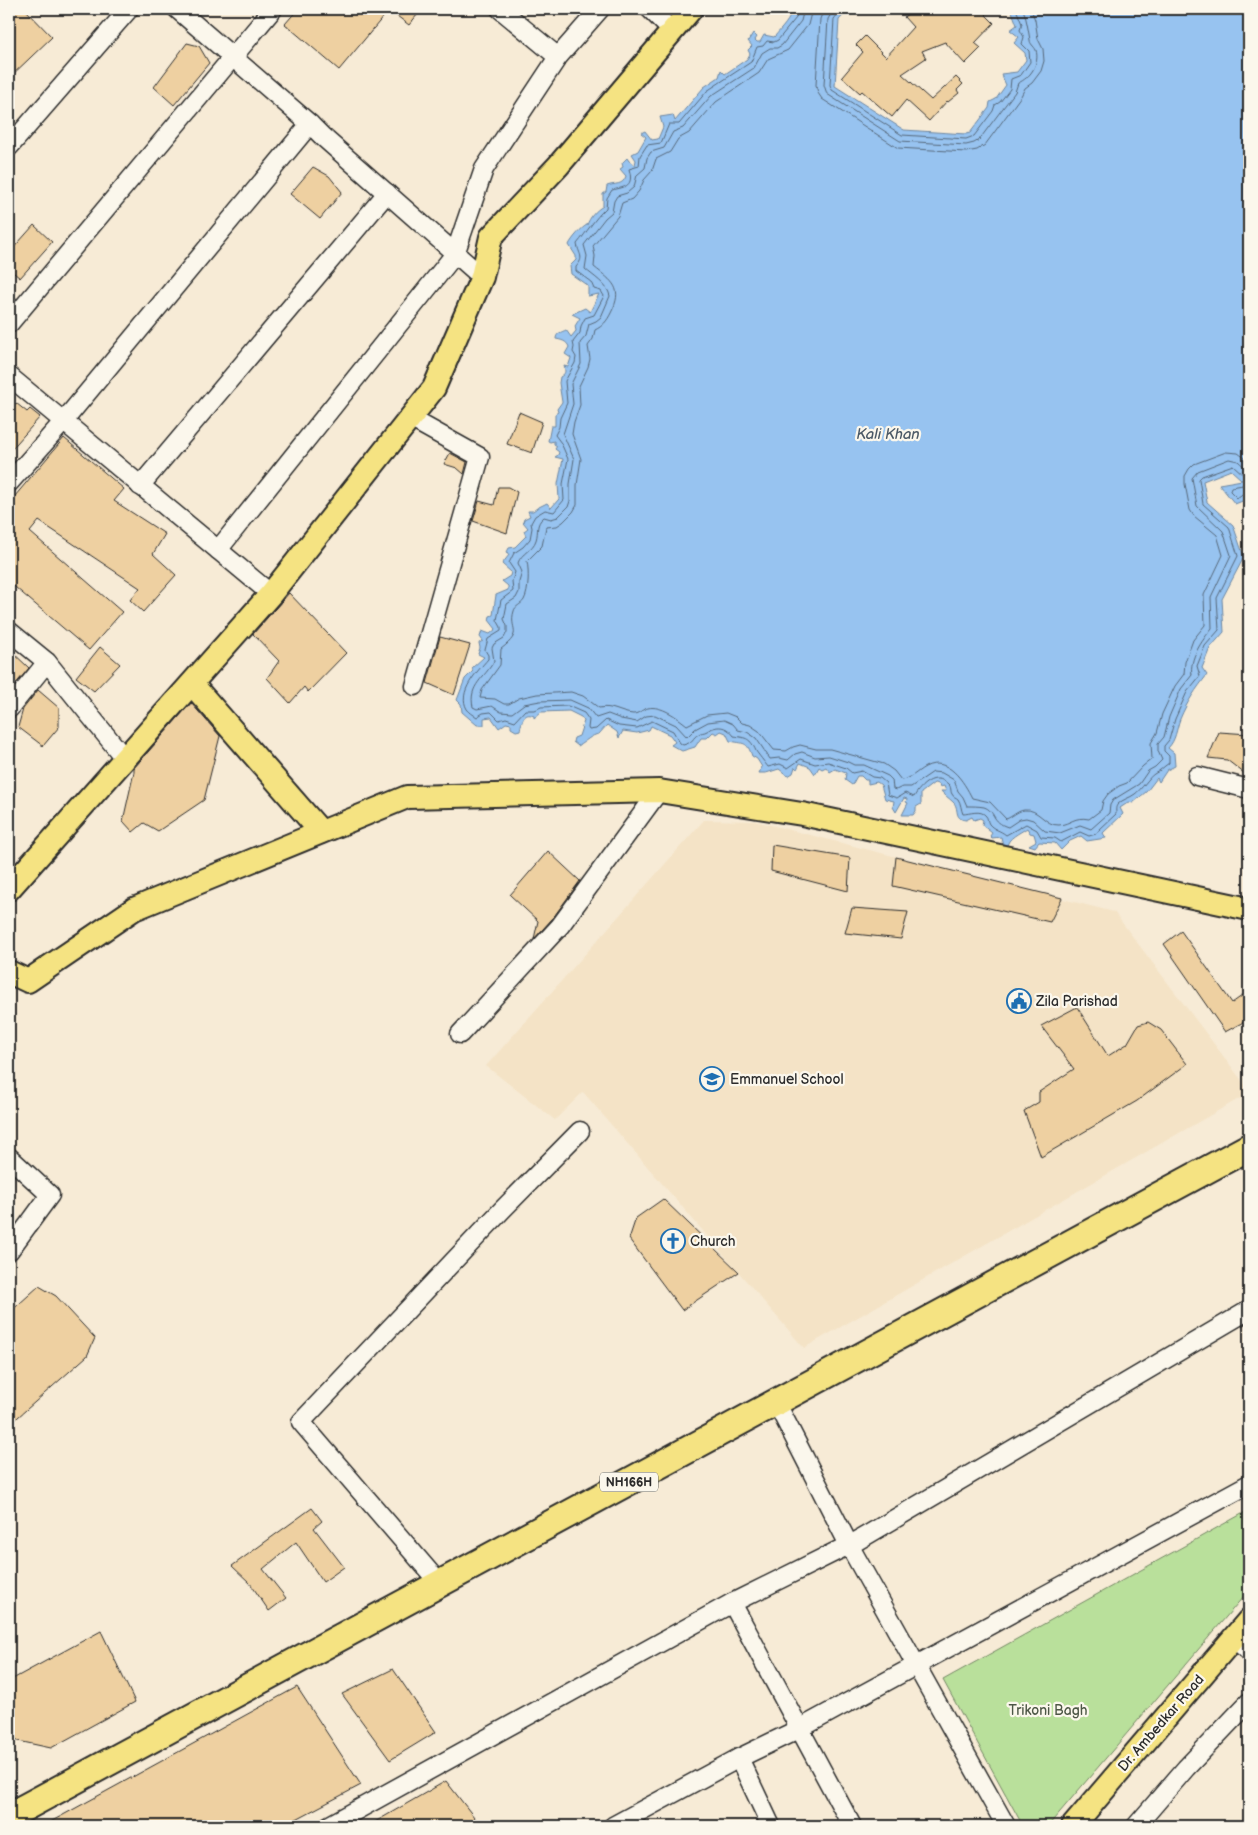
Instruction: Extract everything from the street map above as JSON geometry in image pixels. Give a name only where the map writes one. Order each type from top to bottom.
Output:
[{"type":"highway","name":"NH166H","points":[[9,1816],[1249,1147]]},
{"type":"main road","points":[[9,889],[271,594],[434,388],[482,277],[491,237],[558,166],[691,9]]},
{"type":"main road","points":[[192,684],[321,832]]},
{"type":"main road","points":[[9,992],[18,977],[134,909],[407,797],[659,791],[802,814],[1249,909]]},
{"type":"main road","name":"Dr. Ambedkar Road","points":[[1073,1826],[1242,1645],[1249,1620]]},
{"type":"main road","points":[[9,1821],[14,1826]]},
{"type":"street","points":[[9,147],[129,9]]},
{"type":"street","points":[[177,9],[482,277]]},
{"type":"street","points":[[9,324],[273,9]]},
{"type":"street","points":[[500,9],[558,57]]},
{"type":"street","points":[[218,550],[455,254],[484,169],[558,57],[600,9]]},
{"type":"street","points":[[652,9],[672,31]]},
{"type":"street","points":[[9,484],[63,422],[310,124]]},
{"type":"street","points":[[140,486],[386,194]]},
{"type":"street","points":[[9,376],[271,594]]},
{"type":"street","points":[[410,418],[480,458],[415,686]]},
{"type":"street","points":[[9,631],[47,662],[125,759]]},
{"type":"street","points":[[9,709],[47,662]]},
{"type":"street","points":[[1197,776],[1249,789]]},
{"type":"street","points":[[460,1034],[560,926],[659,791]]},
{"type":"street","points":[[440,1584],[301,1422],[502,1210],[580,1131]]},
{"type":"street","points":[[9,1157],[50,1195],[9,1251]]},
{"type":"street","points":[[328,1826],[732,1603],[849,1545],[1249,1310]]},
{"type":"street","points":[[776,1402],[849,1545],[1006,1826]]},
{"type":"street","points":[[613,1826],[739,1758],[799,1729],[1249,1484]]},
{"type":"street","points":[[732,1603],[852,1826]]},
{"type":"street","points":[[1136,1826],[1186,1768],[1249,1702]]},
{"type":"street","points":[[739,1758],[771,1826]]},
{"type":"shaded area","points":[[704,820],[755,821],[1114,912],[1249,1090],[1249,1093],[804,1348],[583,1092],[555,1120],[486,1066]]},
{"type":"green space","name":"Trikoni Bagh","points":[[1249,1510],[1249,1590],[1048,1826],[1023,1826],[943,1680]]},
{"type":"water","name":"Kali Khan","points":[[793,9],[855,9],[852,13],[847,11],[839,20],[835,86],[904,130],[966,134],[970,133],[989,108],[990,102],[996,99],[1006,85],[1001,74],[1017,72],[1026,60],[1025,53],[1014,43],[1019,37],[1010,30],[1017,25],[1011,9],[1249,9],[1249,493],[1245,500],[1235,504],[1219,484],[1242,480],[1231,470],[1203,481],[1207,502],[1233,525],[1244,557],[1222,599],[1224,632],[1210,648],[1202,668],[1207,675],[1186,707],[1171,745],[1168,748],[1174,753],[1175,766],[1167,770],[1159,782],[1157,778],[1147,791],[1133,803],[1129,802],[1120,808],[1123,814],[1103,833],[1106,838],[1087,841],[1081,836],[1070,841],[1061,850],[1055,843],[1039,842],[1035,847],[1029,845],[1036,841],[1034,834],[1030,833],[1027,828],[1011,838],[1007,847],[1003,845],[1001,837],[992,838],[990,836],[992,833],[982,825],[983,820],[980,818],[974,820],[972,817],[966,820],[959,818],[955,804],[941,791],[946,791],[944,786],[940,787],[939,784],[934,783],[921,793],[921,804],[916,807],[913,815],[902,815],[908,803],[906,802],[907,799],[904,798],[896,812],[893,807],[894,801],[885,799],[881,785],[877,782],[868,784],[868,780],[861,776],[857,776],[852,785],[845,780],[846,773],[835,769],[830,772],[826,767],[822,769],[819,767],[815,774],[810,767],[800,763],[797,769],[795,767],[793,773],[788,776],[779,769],[759,773],[762,767],[757,759],[752,756],[747,745],[730,741],[726,733],[721,731],[717,734],[713,732],[707,738],[701,738],[695,747],[682,751],[671,745],[675,742],[670,735],[651,726],[649,730],[637,733],[623,731],[619,738],[617,732],[607,725],[599,734],[578,746],[573,742],[574,738],[579,736],[584,721],[581,717],[569,711],[541,712],[534,718],[534,716],[527,715],[521,724],[520,730],[516,731],[511,728],[511,724],[506,723],[499,728],[491,717],[484,718],[484,725],[477,725],[462,712],[461,704],[457,700],[465,679],[473,671],[472,668],[484,657],[478,654],[479,643],[483,641],[480,637],[482,631],[490,634],[496,629],[489,620],[490,616],[493,615],[496,595],[508,590],[508,586],[502,581],[510,576],[511,572],[502,564],[509,555],[507,552],[509,548],[515,547],[526,536],[524,531],[528,528],[523,522],[524,519],[530,516],[528,511],[533,511],[547,503],[551,508],[559,499],[558,484],[563,459],[555,457],[559,452],[555,449],[557,446],[554,444],[554,441],[548,441],[551,426],[555,426],[555,414],[558,412],[557,409],[562,402],[560,377],[565,373],[564,366],[568,367],[571,358],[565,354],[569,347],[567,343],[556,339],[556,337],[566,330],[571,337],[576,331],[575,326],[580,318],[572,314],[585,308],[590,312],[599,294],[588,296],[588,286],[571,274],[570,266],[576,260],[576,256],[569,245],[582,228],[587,225],[593,214],[603,206],[603,194],[606,192],[607,186],[621,183],[625,179],[626,176],[620,169],[623,167],[622,163],[627,158],[635,165],[636,160],[632,154],[638,151],[646,137],[641,133],[645,131],[652,140],[658,139],[663,127],[660,117],[673,115],[675,121],[704,87],[719,77],[721,70],[725,74],[747,59],[750,54],[748,50],[752,46],[748,41],[753,33],[757,37],[755,40],[757,42],[760,42],[764,35],[774,37],[788,20]]},
{"type":"building","points":[[9,9],[25,9],[52,37],[9,78]]},
{"type":"building","points":[[298,9],[422,9],[409,25],[389,10],[339,70],[285,24]]},
{"type":"building","points":[[913,9],[992,9],[986,15],[994,23],[975,43],[981,48],[965,64],[945,42],[922,51],[926,58],[902,74],[931,100],[956,77],[963,84],[957,90],[959,93],[947,101],[929,121],[906,100],[892,117],[862,91],[860,93],[842,77],[863,52],[856,45],[865,36],[886,57],[913,27],[904,17]]},
{"type":"building","points":[[187,43],[199,46],[209,63],[174,105],[154,87]]},
{"type":"building","points":[[313,167],[329,176],[342,192],[320,219],[290,194]]},
{"type":"building","points":[[34,225],[52,242],[20,278],[9,269],[9,253]]},
{"type":"building","points":[[16,403],[27,412],[30,409],[40,417],[9,452],[9,411]]},
{"type":"building","points":[[519,412],[542,422],[532,453],[507,444]]},
{"type":"building","points":[[64,438],[124,489],[114,501],[165,534],[153,554],[176,575],[143,612],[130,600],[140,588],[39,521],[30,532],[122,612],[89,650],[9,582],[9,503]]},
{"type":"building","points":[[450,453],[467,462],[464,474],[457,468],[444,464]]},
{"type":"building","points":[[498,487],[508,487],[517,492],[507,533],[473,521],[479,501],[494,505]]},
{"type":"building","points":[[289,593],[346,653],[308,692],[304,687],[290,703],[267,678],[279,661],[253,634]]},
{"type":"building","points":[[440,637],[470,645],[454,695],[427,683]]},
{"type":"building","points":[[100,647],[120,664],[94,691],[76,677]]},
{"type":"building","points":[[9,649],[29,668],[9,692]]},
{"type":"building","points":[[38,690],[59,708],[59,727],[43,746],[18,727],[23,709]]},
{"type":"building","points":[[191,703],[220,736],[204,800],[158,831],[144,823],[133,832],[123,821],[134,768]]},
{"type":"building","points":[[1219,732],[1249,734],[1249,777],[1227,760],[1208,758]]},
{"type":"building","points":[[772,845],[850,858],[848,891],[771,871]]},
{"type":"building","points":[[548,851],[580,881],[552,919],[534,939],[538,921],[510,895]]},
{"type":"building","points":[[896,857],[1062,898],[1050,922],[893,886]]},
{"type":"building","points":[[852,908],[908,912],[901,939],[845,933]]},
{"type":"building","points":[[1181,931],[1232,1003],[1249,991],[1249,1019],[1225,1032],[1164,944]]},
{"type":"building","points":[[1077,1007],[1108,1056],[1127,1044],[1138,1025],[1148,1022],[1161,1030],[1187,1064],[1137,1101],[1041,1157],[1024,1111],[1039,1102],[1039,1092],[1074,1069],[1041,1026]]},
{"type":"building","points":[[663,1199],[739,1272],[682,1310],[629,1239],[636,1218]]},
{"type":"building","points":[[39,1286],[56,1296],[95,1338],[87,1356],[9,1425],[9,1313]]},
{"type":"building","points":[[312,1508],[322,1521],[314,1528],[344,1567],[323,1582],[296,1542],[263,1569],[286,1598],[269,1611],[250,1583],[232,1566]]},
{"type":"building","points":[[101,1631],[135,1702],[51,1748],[9,1739],[9,1681]]},
{"type":"building","points":[[393,1669],[436,1732],[390,1760],[342,1694]]},
{"type":"building","points":[[297,1687],[361,1785],[283,1826],[43,1826]]},
{"type":"building","points":[[446,1781],[481,1826],[368,1826]]},
{"type":"place","name":"Zila Parishad","points":[[1019,1001]]},
{"type":"place","name":"Emmanuel School","points":[[712,1079]]},
{"type":"place","name":"Church","points":[[673,1241]]}]
